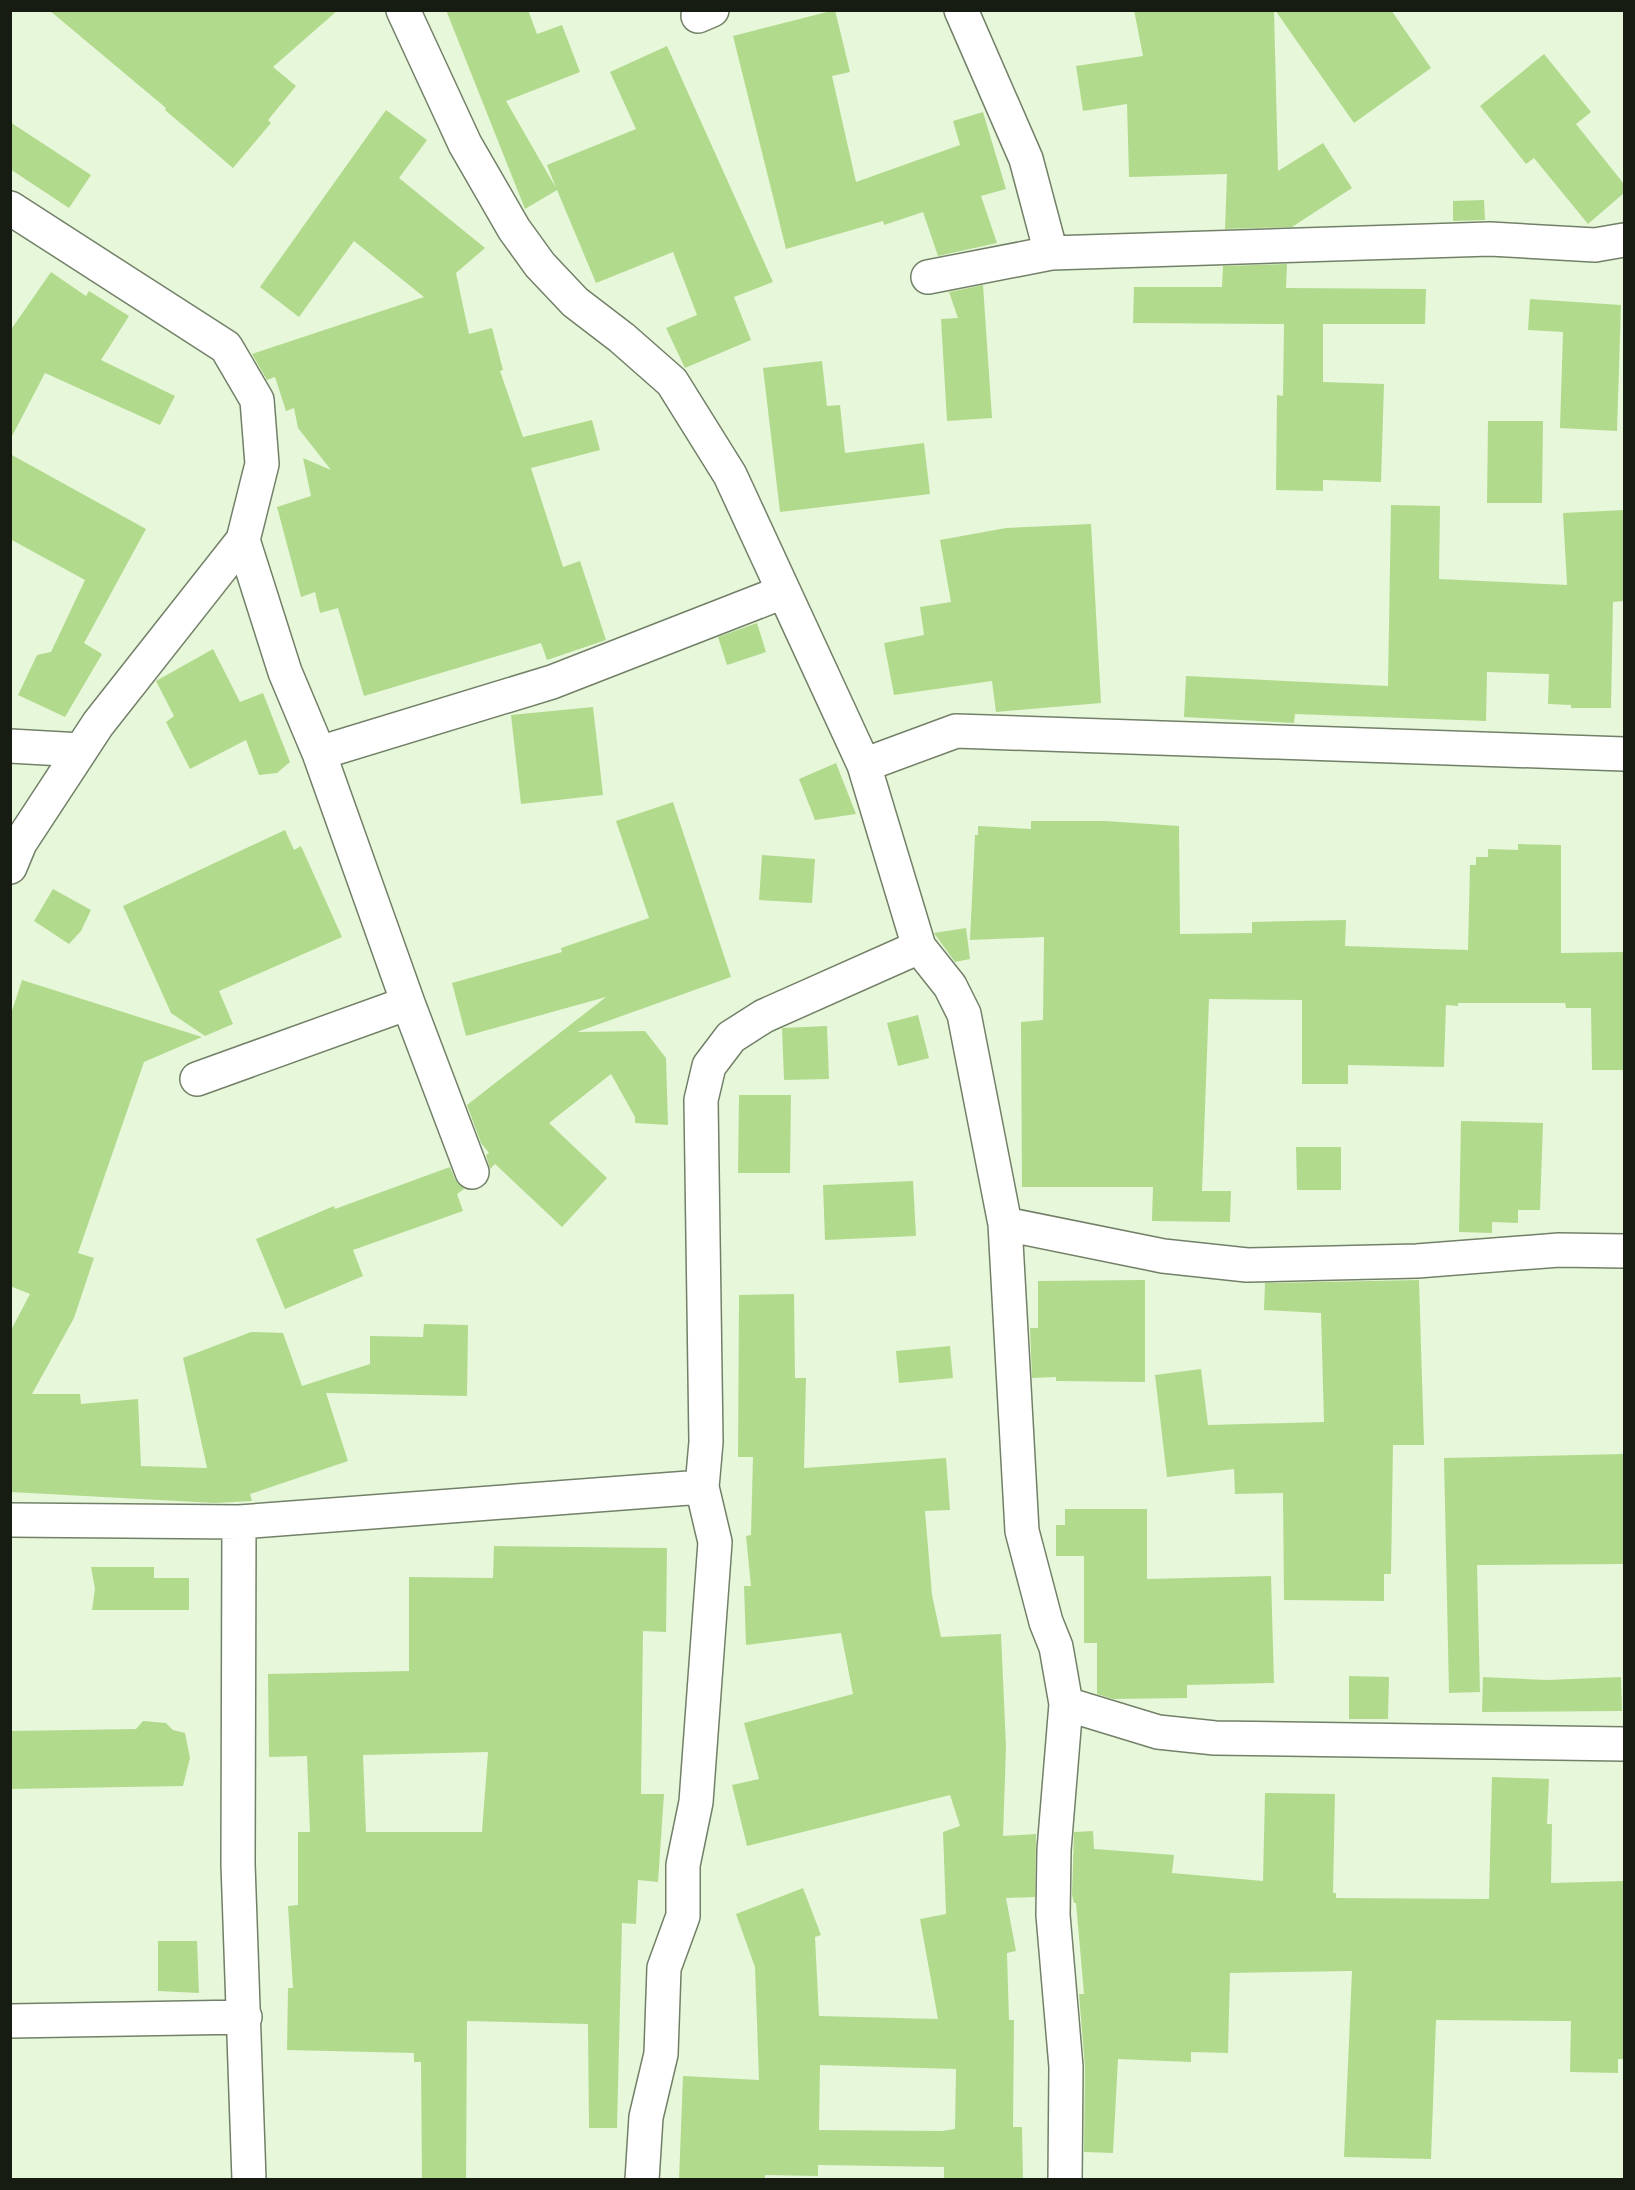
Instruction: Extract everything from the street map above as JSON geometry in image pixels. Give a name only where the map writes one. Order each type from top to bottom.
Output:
[{"type":"street","points":[[403,10],[465,144],[514,229],[540,265],[575,302],[622,338],[672,382],[730,475],[864,765],[919,947],[951,986],[964,1014],[1005,1224],[1022,1531],[1046,1622],[1056,1647],[1066,1704],[1054,1850],[1053,1915],[1066,2067],[1065,2180]]},
{"type":"street","points":[[961,10],[1026,159],[1051,254]]},
{"type":"street","points":[[10,208],[226,347],[257,400],[262,464],[243,540],[81,750],[20,843],[10,867]]},
{"type":"street","points":[[928,277],[1051,254],[1490,239],[1595,245],[1624,240]]},
{"type":"street","points":[[243,540],[285,672],[319,753],[408,1003],[472,1172]]},
{"type":"street","points":[[319,753],[552,682],[783,592]]},
{"type":"street","points":[[864,765],[956,731],[1624,754]]},
{"type":"street","points":[[10,746],[81,750]]},
{"type":"street","points":[[642,2180],[646,2117],[661,2054],[664,1968],[683,1916],[683,1865],[696,1802],[715,1542],[702,1487],[706,1442],[701,1100],[709,1066],[731,1037],[764,1016],[919,947]]},
{"type":"street","points":[[197,1079],[408,1003]]},
{"type":"street","points":[[1005,1224],[1163,1256],[1247,1265],[1417,1261],[1559,1250],[1624,1251]]},
{"type":"street","points":[[10,1520],[239,1521],[702,1487]]},
{"type":"street","points":[[239,1521],[238,1864],[249,2180]]},
{"type":"street","points":[[1066,1704],[1158,1732],[1215,1738],[1624,1744]]},
{"type":"street","points":[[10,2021],[245,2017]]},
{"type":"building","points":[[49,10],[338,10],[273,67],[296,86],[268,120],[271,123],[233,168],[165,110],[166,108]]},
{"type":"building","points":[[446,10],[528,10],[537,34],[562,25],[580,72],[506,101],[556,188],[547,165],[636,129],[610,72],[667,46],[773,282],[734,297],[751,340],[685,368],[666,328],[697,315],[673,252],[596,283],[557,190],[525,209]]},
{"type":"building","points":[[835,10],[850,72],[832,76],[856,182],[960,145],[953,121],[983,112],[1006,189],[981,196],[997,243],[938,256],[923,212],[884,225],[883,221],[786,249],[733,36]]},
{"type":"building","points":[[1134,10],[1274,10],[1278,171],[1323,143],[1352,188],[1292,227],[1225,229],[1227,174],[1129,177],[1127,104],[1083,111],[1076,66],[1143,56]]},
{"type":"building","points":[[1275,10],[1391,10],[1431,68],[1354,123]]},
{"type":"building","points":[[1544,54],[1591,112],[1576,124],[1624,184],[1624,193],[1588,224],[1534,158],[1526,164],[1480,106]]},
{"type":"building","points":[[386,110],[427,140],[399,178],[485,248],[456,273],[469,334],[492,328],[503,370],[500,371],[523,437],[592,420],[600,450],[531,468],[563,567],[580,561],[606,640],[547,660],[541,643],[364,696],[338,608],[320,613],[315,592],[301,597],[277,507],[311,496],[303,458],[331,470],[298,428],[294,408],[286,411],[275,377],[267,380],[252,354],[424,297],[354,241],[299,317],[260,287]]},
{"type":"building","points":[[10,122],[91,175],[69,208],[10,169]]},
{"type":"building","points":[[1484,200],[1485,220],[1453,221],[1453,201]]},
{"type":"building","points":[[1287,264],[1286,288],[1426,289],[1425,324],[1323,324],[1323,382],[1384,384],[1381,482],[1323,480],[1323,491],[1276,490],[1277,395],[1283,396],[1284,324],[1133,323],[1134,287],[1222,287],[1223,266]]},
{"type":"building","points":[[51,272],[86,296],[89,291],[129,316],[101,360],[175,396],[160,425],[45,373],[10,440],[10,331]]},
{"type":"building","points":[[983,285],[992,418],[947,421],[941,319],[958,318],[949,292]]},
{"type":"building","points":[[1530,299],[1621,305],[1617,431],[1560,428],[1563,332],[1528,330]]},
{"type":"building","points":[[822,361],[827,406],[840,405],[845,453],[924,443],[930,494],[780,512],[763,368]]},
{"type":"building","points":[[1488,421],[1543,421],[1542,503],[1487,503]]},
{"type":"building","points":[[10,454],[146,529],[84,643],[102,654],[65,717],[18,695],[37,655],[51,652],[85,580],[10,539]]},
{"type":"building","points":[[1391,505],[1440,506],[1439,579],[1567,585],[1563,513],[1624,510],[1624,601],[1613,602],[1611,708],[1571,708],[1571,705],[1548,704],[1549,674],[1487,672],[1486,721],[1295,714],[1294,723],[1184,717],[1186,676],[1388,686]]},
{"type":"building","points":[[1091,524],[1101,703],[996,712],[992,681],[894,695],[884,643],[924,635],[920,607],[951,602],[940,540],[1006,528]]},
{"type":"building","points":[[757,623],[766,652],[727,665],[718,637]]},
{"type":"building","points":[[213,649],[240,702],[263,693],[290,762],[277,773],[259,775],[246,740],[190,769],[166,722],[174,716],[156,681]]},
{"type":"building","points":[[593,707],[603,795],[521,804],[511,715]]},
{"type":"building","points":[[836,763],[856,814],[815,820],[799,779]]},
{"type":"building","points":[[673,802],[731,977],[577,1032],[645,1031],[666,1058],[668,1125],[635,1123],[635,1117],[611,1074],[549,1123],[607,1178],[562,1227],[495,1164],[490,1169],[486,1155],[489,1153],[481,1143],[467,1105],[606,997],[466,1036],[452,983],[562,952],[561,948],[649,918],[616,821]]},
{"type":"building","points":[[1031,821],[1105,821],[1179,826],[1180,934],[1252,933],[1252,922],[1346,920],[1345,946],[1468,950],[1470,865],[1476,865],[1476,857],[1488,857],[1488,849],[1518,850],[1518,844],[1561,845],[1561,953],[1624,952],[1624,1070],[1592,1070],[1591,1008],[1566,1008],[1565,1003],[1458,1003],[1458,1006],[1446,1005],[1444,1067],[1348,1065],[1348,1084],[1302,1084],[1302,1000],[1209,999],[1202,1191],[1231,1191],[1230,1222],[1152,1221],[1153,1187],[1022,1187],[1021,1022],[1043,1020],[1044,937],[970,940],[975,835],[978,835],[978,826],[1031,829]]},
{"type":"building","points":[[285,830],[294,850],[301,846],[342,937],[219,991],[233,1024],[205,1036],[171,1013],[123,906]]},
{"type":"building","points":[[762,855],[815,859],[812,903],[759,900]]},
{"type":"building","points":[[53,889],[91,910],[81,931],[69,944],[34,921]]},
{"type":"building","points":[[966,928],[970,959],[955,962],[934,933]]},
{"type":"building","points":[[22,980],[202,1037],[144,1062],[78,1253],[94,1258],[74,1318],[32,1394],[80,1394],[81,1404],[138,1399],[141,1466],[207,1468],[183,1358],[251,1332],[283,1333],[302,1386],[370,1364],[370,1336],[423,1337],[424,1324],[468,1325],[467,1396],[326,1393],[348,1461],[250,1494],[252,1501],[215,1503],[10,1492],[10,1332],[30,1294],[10,1286],[10,1017]]},
{"type":"building","points":[[918,1015],[929,1058],[898,1066],[887,1023]]},
{"type":"building","points":[[827,1026],[829,1079],[784,1080],[782,1028]]},
{"type":"building","points":[[739,1095],[791,1095],[790,1173],[738,1173]]},
{"type":"building","points":[[1461,1121],[1543,1123],[1540,1210],[1518,1210],[1518,1223],[1492,1222],[1492,1233],[1459,1232]]},
{"type":"building","points":[[1296,1147],[1341,1147],[1341,1190],[1297,1190]]},
{"type":"building","points":[[450,1167],[455,1179],[464,1189],[457,1194],[463,1211],[353,1250],[363,1276],[285,1309],[256,1239],[334,1206],[335,1209]]},
{"type":"building","points":[[913,1181],[916,1236],[825,1240],[823,1185]]},
{"type":"building","points":[[1145,1280],[1145,1382],[1056,1381],[1056,1377],[1032,1378],[1030,1328],[1038,1328],[1038,1281]]},
{"type":"building","points":[[1419,1280],[1424,1445],[1393,1445],[1391,1574],[1384,1574],[1384,1601],[1284,1600],[1283,1493],[1235,1494],[1234,1469],[1167,1477],[1155,1375],[1201,1369],[1208,1425],[1324,1422],[1321,1313],[1264,1310],[1265,1283]]},
{"type":"building","points":[[794,1294],[795,1378],[806,1378],[804,1468],[946,1458],[950,1510],[925,1511],[932,1595],[941,1637],[1001,1634],[1006,1747],[1003,1836],[1036,1834],[1035,1897],[1006,1898],[1016,1951],[1007,1953],[1009,2020],[1014,2020],[1013,2127],[1022,2127],[1023,2180],[944,2180],[944,2167],[818,2165],[818,2176],[765,2175],[765,2180],[679,2180],[683,2076],[759,2080],[755,1967],[736,1914],[803,1888],[821,1935],[815,1937],[819,2016],[938,2019],[920,1919],[946,1914],[943,1832],[960,1826],[950,1795],[747,1846],[732,1785],[759,1779],[744,1723],[853,1694],[841,1633],[746,1645],[744,1586],[751,1586],[746,1536],[751,1535],[753,1457],[738,1457],[739,1295]],"holes":[[[820,2065],[956,2069],[955,2129],[942,2131],[819,2130]]]},
{"type":"building","points":[[950,1346],[953,1378],[899,1383],[896,1351]]},
{"type":"building","points":[[1624,1454],[1624,1564],[1477,1565],[1480,1692],[1449,1693],[1444,1458]]},
{"type":"building","points":[[1065,1509],[1147,1509],[1147,1579],[1271,1576],[1274,1683],[1187,1685],[1187,1698],[1113,1699],[1097,1694],[1097,1643],[1084,1643],[1084,1556],[1056,1556],[1056,1525],[1065,1525]]},
{"type":"building","points":[[494,1546],[667,1548],[666,1632],[643,1631],[641,1794],[664,1794],[658,1882],[638,1880],[636,1924],[622,1923],[617,2128],[589,2128],[588,2024],[467,2021],[466,2180],[422,2180],[421,2062],[414,2062],[414,2053],[287,2050],[288,1988],[293,1988],[288,1906],[298,1905],[298,1832],[310,1832],[307,1756],[269,1757],[268,1674],[409,1671],[409,1577],[493,1578]],"holes":[[[488,1752],[482,1832],[366,1832],[363,1755]]]},
{"type":"building","points":[[91,1567],[154,1567],[154,1578],[189,1578],[189,1610],[92,1610],[95,1589]]},
{"type":"building","points":[[1349,1676],[1389,1677],[1388,1719],[1349,1719]]},
{"type":"building","points":[[1483,1677],[1547,1680],[1621,1677],[1622,1711],[1482,1712]]},
{"type":"building","points":[[143,1721],[166,1723],[173,1730],[185,1733],[190,1758],[183,1786],[10,1789],[10,1731],[136,1729]]},
{"type":"building","points":[[1492,1777],[1549,1779],[1547,1824],[1552,1824],[1551,1883],[1624,1881],[1624,2059],[1618,2059],[1618,2073],[1570,2072],[1571,2021],[1436,2020],[1431,2159],[1344,2157],[1352,1971],[1230,1973],[1228,2053],[1191,2052],[1191,2062],[1118,2059],[1113,2153],[1084,2152],[1085,2067],[1079,1994],[1084,1994],[1076,1903],[1072,1895],[1074,1832],[1093,1831],[1094,1849],[1174,1855],[1172,1873],[1263,1881],[1265,1793],[1335,1794],[1333,1893],[1336,1893],[1336,1898],[1489,1899]]},
{"type":"building","points":[[158,1941],[197,1941],[199,1993],[158,1991]]}]
